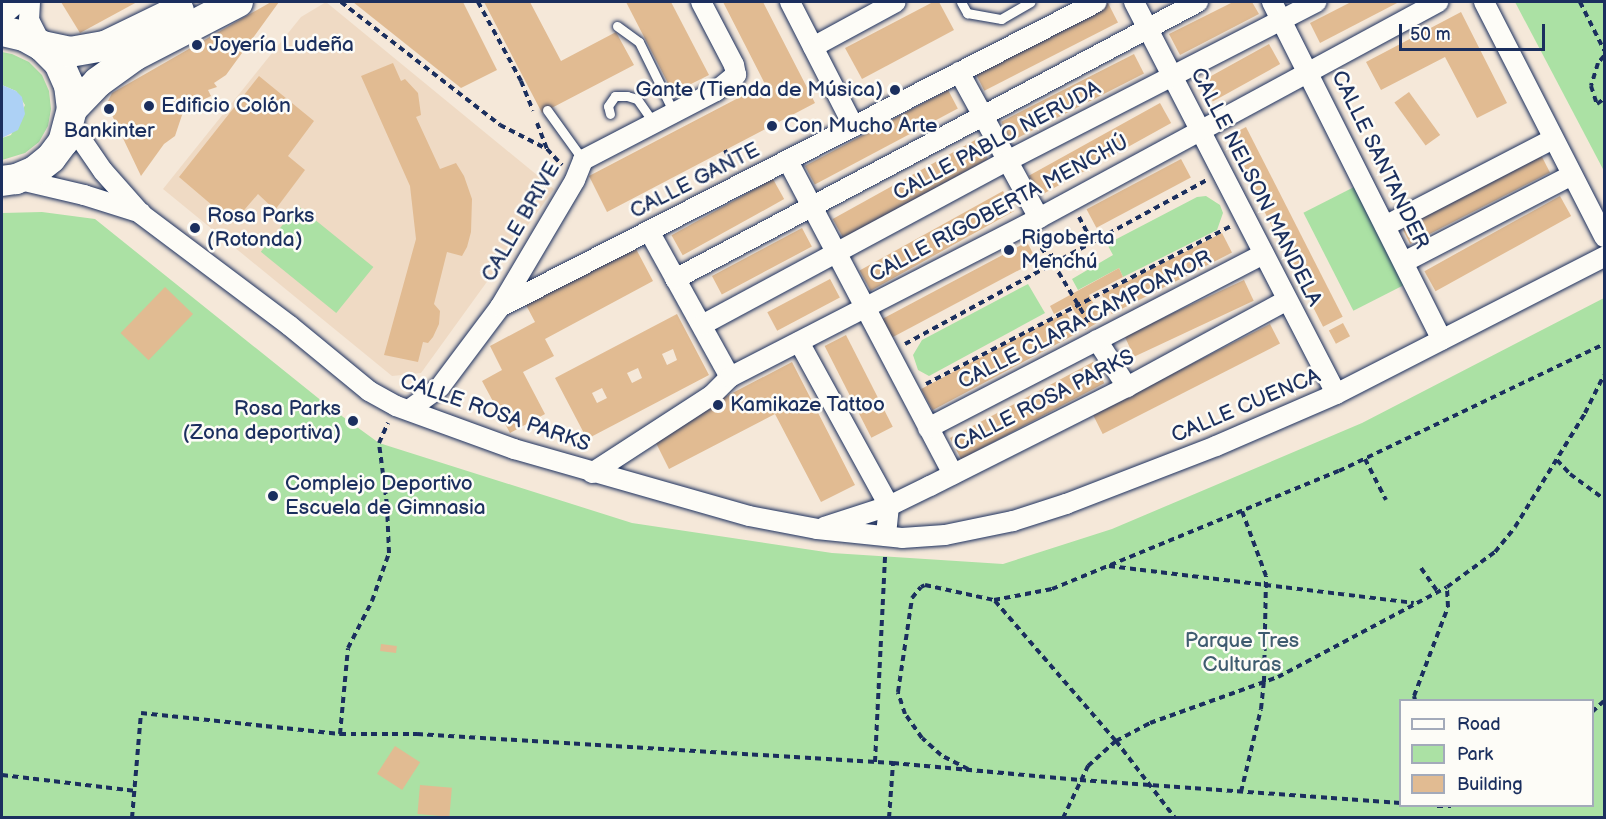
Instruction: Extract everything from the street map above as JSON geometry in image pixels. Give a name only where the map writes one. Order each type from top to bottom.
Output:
[{"type":"main road","points":[[42,46],[70,52],[105,46],[196,2]]},
{"type":"main road","points":[[71,116],[98,82],[134,56],[238,2]]},
{"type":"main road","points":[[2,31],[24,36],[42,46],[59,63],[69,85],[71,116],[63,142],[51,158],[35,171],[6,185]]},
{"type":"street","points":[[2,16],[18,2]]},
{"type":"street","points":[[30,2],[29,20],[42,46]]},
{"type":"street","name":"CALLE BRIVE","points":[[500,307],[575,180],[583,160],[716,91],[736,75],[734,65],[701,2]]},
{"type":"street","points":[[813,47],[896,2]]},
{"type":"street","name":"CALLE GANTE","points":[[403,408],[440,387],[500,307],[1097,2]]},
{"type":"street","name":"CALLE NELSON MANDELA","points":[[1134,2],[1336,394]]},
{"type":"street","points":[[675,279],[811,204],[1198,2]]},
{"type":"street","name":"CALLE SANTANDER","points":[[1272,2],[1310,73],[1442,340]]},
{"type":"street","name":"CALLE PABLO NERUDA","points":[[702,325],[1007,161],[1316,2]]},
{"type":"street","name":"CALLE RIGOBERTA MENCHÚ","points":[[592,472],[712,395],[730,377],[865,308],[1043,225],[1199,129],[1310,73],[1438,2]]},
{"type":"street","points":[[1484,2],[1605,237]]},
{"type":"street","points":[[798,4],[813,47],[854,127]]},
{"type":"street","points":[[959,72],[1043,225]]},
{"type":"street","name":"CALLE ROSA PARKS","points":[[71,116],[103,171],[141,214],[290,326],[369,391],[403,408],[514,449],[592,472],[749,516],[817,529],[886,536]]},
{"type":"street","points":[[1385,226],[1553,139]]},
{"type":"street","points":[[788,161],[953,474]]},
{"type":"street","points":[[1404,262],[1572,175]]},
{"type":"street","name":"CALLE ROSA PARKS","points":[[6,185],[84,195],[141,214]]},
{"type":"street","points":[[650,231],[730,377]]},
{"type":"street","name":"CALLE CLARA CAMPOAMOR","points":[[928,428],[1264,254]]},
{"type":"street","name":"CALLE CUENCA","points":[[886,536],[945,535],[1013,521],[1164,466],[1336,394],[1605,257]]},
{"type":"street","name":"CALLE ROSA PARKS","points":[[817,529],[889,506],[1126,387],[1287,300]]},
{"type":"street","points":[[1097,340],[1126,387]]},
{"type":"street","points":[[799,342],[889,506],[886,536]]},
{"type":"lane","points":[[961,2],[967,13],[1001,19],[1031,2]]},
{"type":"lane","points":[[617,26],[639,42],[674,113]]},
{"type":"lane","points":[[610,114],[608,106],[615,96],[627,96],[637,99],[654,123]]},
{"type":"lane","name":"CALLE BRIVE","points":[[547,110],[583,160]]},
{"type":"path","points":[[341,2],[500,125],[547,149],[575,180]]},
{"type":"path","points":[[478,2],[521,81],[547,149]]},
{"type":"path","points":[[1580,2],[1605,50]]},
{"type":"path","points":[[1605,56],[1598,63],[1591,86],[1596,104],[1605,99]]},
{"type":"path","points":[[888,353],[1221,172]]},
{"type":"path","points":[[1077,214],[1092,241]]},
{"type":"path","points":[[909,393],[1246,218]]},
{"type":"path","points":[[1043,225],[1053,262],[1097,340]]},
{"type":"path","points":[[1041,250],[1053,262]]},
{"type":"path","points":[[971,770],[941,755],[922,738],[905,714],[898,692],[912,598],[921,587],[925,585],[994,600],[1052,589],[1365,459],[1605,344]]},
{"type":"path","points":[[1064,818],[1080,780],[1094,759],[1116,741],[1150,723],[1264,682],[1447,587],[1495,552],[1515,527],[1557,460],[1605,375]]},
{"type":"path","points":[[340,734],[348,648],[372,601],[388,553],[387,505],[379,443],[403,408]]},
{"type":"path","points":[[1365,459],[1386,500]]},
{"type":"path","points":[[1557,460],[1570,474],[1605,500]]},
{"type":"path","points":[[1241,792],[1261,709],[1264,682],[1266,584],[1266,576],[1242,511]]},
{"type":"path","points":[[875,762],[886,536]]},
{"type":"path","points":[[1108,566],[1416,604]]},
{"type":"path","points":[[1421,568],[1438,592]]},
{"type":"path","points":[[1415,699],[1425,665],[1448,607],[1447,587]]},
{"type":"path","points":[[994,600],[1116,741],[1176,818]]},
{"type":"path","points":[[132,818],[141,713],[340,734],[417,734],[893,763],[1080,780],[1399,803]]},
{"type":"path","points":[[889,818],[893,763]]},
{"type":"path","points":[[2,775],[136,791]]},
{"type":"shaded area","points":[[326,2],[554,189],[421,373],[392,376],[163,189],[301,17]]},
{"type":"green space","points":[[1515,2],[1604,2],[1604,171]]},
{"type":"green space","points":[[2,52],[29,62],[42,75],[49,91],[51,109],[48,126],[39,142],[25,153],[2,160],[2,138],[11,135],[25,105],[16,91],[2,85]]},
{"type":"green space","points":[[1356,186],[1406,284],[1353,311],[1303,213]]},
{"type":"green space","points":[[1206,196],[1220,205],[1223,213],[1217,230],[1123,277],[1119,268],[1078,290],[1072,279],[1113,255],[1107,244],[1197,197]]},
{"type":"green space","points":[[298,206],[373,267],[336,313],[261,252]]},
{"type":"green space","name":"Parque Tres Culturas","points":[[42,212],[95,219],[328,406],[379,443],[632,523],[832,553],[1003,564],[1112,529],[1362,423],[1604,298],[1604,817],[2,817],[2,213]]},
{"type":"green space","points":[[1028,284],[1045,313],[929,376],[918,370],[913,355],[922,340]]},
{"type":"water","points":[[2,85],[16,91],[22,97],[25,114],[18,130],[2,138]]},
{"type":"building","points":[[61,2],[137,2],[80,33]]},
{"type":"building","name":"Edificio Colón","points":[[271,2],[279,2],[226,75],[214,83],[217,87],[208,90],[211,96],[184,109],[175,136],[164,144],[141,176],[109,109],[108,101],[112,93]]},
{"type":"building","points":[[353,2],[463,2],[497,70],[461,88]]},
{"type":"building","points":[[484,2],[530,2],[561,61],[616,32],[634,65],[542,113]]},
{"type":"building","points":[[626,2],[671,2],[709,75],[673,93]]},
{"type":"building","points":[[723,2],[763,2],[815,103],[607,212],[589,176],[765,84]]},
{"type":"building","points":[[933,2],[939,2],[954,30],[862,79],[845,48]]},
{"type":"building","points":[[1233,2],[1252,2],[1259,14],[1180,55],[1169,34]]},
{"type":"building","points":[[1351,2],[1399,2],[1320,43],[1310,23]]},
{"type":"building","points":[[1108,3],[1118,23],[984,91],[974,71]]},
{"type":"building","points":[[1461,12],[1507,103],[1477,118],[1445,57],[1381,90],[1366,62]]},
{"type":"building","points":[[1269,44],[1280,64],[1213,101],[1202,81]]},
{"type":"building","points":[[1134,54],[1144,74],[1011,141],[1001,122]]},
{"type":"building","points":[[393,63],[401,81],[405,79],[418,93],[421,115],[416,117],[440,169],[456,163],[464,176],[472,199],[471,232],[467,247],[462,256],[447,252],[434,304],[440,311],[439,324],[428,343],[423,342],[418,362],[384,355],[416,239],[410,186],[361,76]]},
{"type":"building","points":[[259,76],[314,121],[288,156],[305,170],[275,210],[258,194],[233,223],[179,177]]},
{"type":"building","points":[[948,90],[958,109],[815,185],[805,166]]},
{"type":"building","points":[[1409,92],[1440,135],[1426,145],[1394,103]]},
{"type":"building","points":[[1160,103],[1171,123],[1040,196],[1029,176]]},
{"type":"building","points":[[1246,127],[1343,317],[1323,327],[1226,137]]},
{"type":"building","points":[[977,139],[988,159],[844,239],[833,219]]},
{"type":"building","points":[[1540,153],[1550,173],[1410,244],[1400,224]]},
{"type":"building","points":[[1181,159],[1191,178],[1096,228],[1087,209]]},
{"type":"building","points":[[773,179],[784,199],[683,255],[672,235]]},
{"type":"building","points":[[1003,191],[1014,211],[871,291],[860,271]]},
{"type":"building","points":[[1560,196],[1571,216],[1436,291],[1424,271]]},
{"type":"building","points":[[802,228],[812,247],[722,294],[712,276]]},
{"type":"building","points":[[1222,233],[1232,253],[1112,314],[1102,294]]},
{"type":"building","points":[[1027,242],[1037,261],[892,338],[882,319]]},
{"type":"building","points":[[635,247],[653,281],[545,339],[554,356],[523,372],[545,414],[510,433],[482,381],[502,370],[490,346],[535,322],[526,305]]},
{"type":"building","points":[[1119,268],[1123,277],[1089,295],[1102,320],[1085,330],[1071,305],[1054,314],[1050,306]]},
{"type":"building","points":[[830,279],[840,298],[777,331],[767,312]]},
{"type":"building","points":[[1244,280],[1254,301],[1134,357],[1124,336]]},
{"type":"building","points":[[165,287],[193,314],[149,360],[121,333]]},
{"type":"building","points":[[1066,312],[1077,333],[932,410],[921,389]]},
{"type":"building","points":[[677,314],[709,375],[587,439],[555,378]],"holes":[[[673,349],[677,360],[667,365],[662,354]],[[638,368],[642,378],[632,383],[627,373]],[[602,388],[607,398],[597,403],[592,393]]]},
{"type":"building","points":[[1343,323],[1350,336],[1336,344],[1329,331]]},
{"type":"building","points":[[1270,324],[1280,344],[1103,434],[1093,414]]},
{"type":"building","points":[[846,335],[893,427],[871,438],[825,346]]},
{"type":"building","points":[[792,362],[855,485],[821,502],[775,414],[669,469],[652,435]]},
{"type":"building","points":[[1093,362],[1104,383],[961,459],[950,438]]},
{"type":"building","points":[[381,644],[397,646],[396,653],[380,651]]},
{"type":"building","points":[[395,746],[420,762],[402,790],[377,774]]},
{"type":"building","points":[[420,785],[452,788],[449,817],[417,814]]},
{"type":"place","name":"Joyería Ludeña","points":[[197,45]]},
{"type":"place","name":"Gante (Tienda de Música)","points":[[895,90]]},
{"type":"place","name":"Edificio Colón","points":[[149,106]]},
{"type":"place","name":"Bankinter","points":[[109,109]]},
{"type":"place","name":"Con Mucho Arte","points":[[772,126]]},
{"type":"place","name":"Rosa Parks (Rotonda)","points":[[195,228]]},
{"type":"place","name":"Rigoberta Menchú","points":[[1009,250]]},
{"type":"place","name":"Kamikaze Tattoo","points":[[718,405]]},
{"type":"place","name":"Rosa Parks (Zona deportiva)","points":[[353,421]]},
{"type":"place","name":"Complejo Deportivo Escuela de Gimnasia","points":[[273,496]]}]
